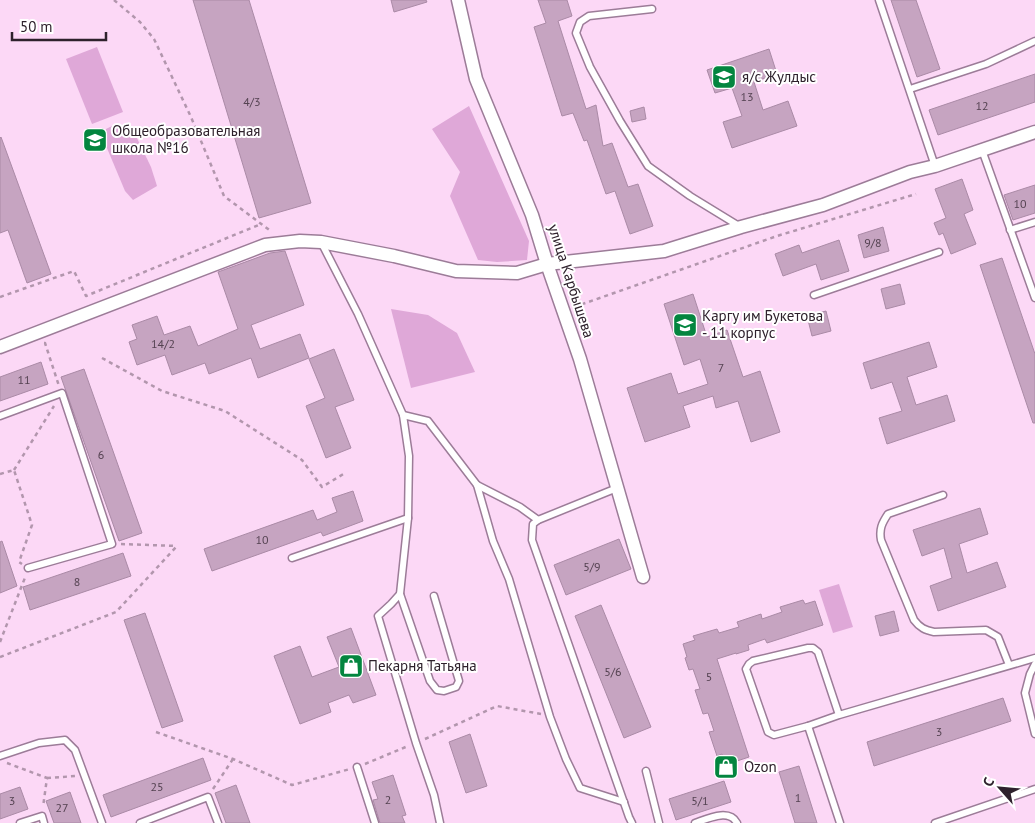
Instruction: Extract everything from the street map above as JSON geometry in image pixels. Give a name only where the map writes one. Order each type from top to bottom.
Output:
[{"type":"street","name":"улица Карбышева","points":[[458,0],[476,79],[532,215],[580,359],[643,577]]},
{"type":"street","points":[[0,347],[266,245],[300,241],[321,242],[394,256],[456,271],[517,273],[547,264],[664,251],[741,227],[823,205],[910,172],[935,166],[1035,132]]},
{"type":"lane","points":[[879,0],[935,166]]},
{"type":"lane","points":[[652,9],[589,16],[580,22],[576,33],[590,67],[648,166],[690,196],[741,227]]},
{"type":"lane","points":[[910,90],[986,64],[1035,41]]},
{"type":"lane","points":[[982,150],[1035,298]]},
{"type":"lane","points":[[1010,230],[1035,222]]},
{"type":"lane","points":[[321,242],[358,314],[403,414],[409,456],[408,518],[400,594],[430,681],[437,690],[444,691],[456,688],[459,681],[434,596]]},
{"type":"lane","points":[[814,295],[938,252]]},
{"type":"lane","points":[[0,416],[62,393],[112,544],[28,568]]},
{"type":"lane","points":[[403,414],[428,421],[476,485],[493,541],[509,579],[550,717],[580,788],[624,802]]},
{"type":"lane","points":[[476,485],[520,507],[538,520]]},
{"type":"lane","points":[[617,488],[538,520],[532,524],[532,540],[632,823]]},
{"type":"lane","points":[[943,495],[888,514],[880,532],[881,540],[914,620],[919,626],[926,631],[934,632],[986,630],[998,637],[1009,665]]},
{"type":"lane","points":[[292,558],[408,518]]},
{"type":"lane","points":[[400,594],[378,616],[416,743],[434,795],[440,823]]},
{"type":"lane","points":[[839,715],[818,652],[812,648],[753,662],[746,669],[768,732],[774,735],[1035,658]]},
{"type":"lane","points":[[1035,664],[1025,692],[1035,734]]},
{"type":"lane","points":[[808,726],[840,823]]},
{"type":"lane","points":[[0,756],[39,743],[65,740],[76,750],[102,823]]},
{"type":"lane","points":[[357,767],[374,823]]},
{"type":"lane","points":[[646,771],[659,823]]},
{"type":"lane","points":[[936,823],[1035,789]]},
{"type":"lane","points":[[140,823],[208,797],[218,823]]},
{"type":"lane","points":[[695,823],[722,815],[730,816],[737,823]]},
{"type":"lane","points":[[20,823],[43,819]]},
{"type":"path","points":[[114,0],[140,22],[154,39],[191,117],[224,196],[288,242]]},
{"type":"path","points":[[563,311],[777,236],[916,194]]},
{"type":"path","points":[[0,297],[74,271],[86,296],[261,224]]},
{"type":"path","points":[[0,474],[14,470],[62,393],[46,343],[36,346]]},
{"type":"path","points":[[102,358],[162,391],[225,411],[302,460],[322,487],[345,473]]},
{"type":"path","points":[[0,642],[28,568],[19,562],[32,524],[14,470]]},
{"type":"path","points":[[0,657],[116,612],[177,546],[112,544]]},
{"type":"path","points":[[156,732],[233,759],[292,785],[357,767],[416,743],[497,706],[550,717]]},
{"type":"path","points":[[208,797],[233,759]]},
{"type":"path","points":[[0,760],[47,778],[85,776]]},
{"type":"path","points":[[43,819],[47,778]]},
{"type":"shaded area","points":[[97,47],[123,112],[92,124],[66,59]]},
{"type":"shaded area","points":[[469,106],[529,241],[527,260],[497,262],[478,260],[450,196],[460,172],[432,129]]},
{"type":"shaded area","points":[[116,124],[133,130],[151,167],[157,186],[133,200],[125,191],[104,141],[106,129]]},
{"type":"shaded area","points":[[391,309],[428,315],[457,333],[475,372],[411,388]]},
{"type":"shaded area","points":[[839,584],[853,627],[833,633],[819,590]]},
{"type":"building","points":[[193,0],[249,0],[311,203],[259,218]]},
{"type":"building","points":[[391,0],[426,0],[427,2],[394,12]]},
{"type":"building","points":[[538,0],[567,0],[572,16],[558,21],[586,109],[596,105],[603,146],[612,143],[628,187],[638,184],[653,226],[630,234],[615,191],[606,194],[587,140],[584,141],[573,113],[562,116],[534,27],[546,23]]},
{"type":"building","points":[[891,0],[916,0],[940,69],[917,77]]},
{"type":"building","points":[[769,49],[777,74],[754,82],[763,110],[788,101],[797,126],[732,148],[723,122],[742,116],[732,88],[715,93],[707,70]]},
{"type":"building","points":[[1035,74],[1035,102],[938,135],[929,110]]},
{"type":"building","points":[[644,107],[646,119],[632,122],[630,111]]},
{"type":"building","points":[[1,137],[51,274],[27,283],[8,230],[0,233]]},
{"type":"building","points":[[962,179],[973,210],[964,214],[976,244],[951,254],[943,233],[939,235],[934,223],[946,218],[935,189]]},
{"type":"building","points":[[1035,185],[1035,213],[1013,220],[1004,195]]},
{"type":"building","points":[[883,227],[889,251],[864,258],[858,235]]},
{"type":"building","points":[[839,240],[849,271],[821,280],[816,264],[783,276],[775,254],[799,245],[802,253]]},
{"type":"building","points":[[285,251],[304,305],[251,325],[260,349],[300,334],[309,358],[258,378],[251,358],[209,374],[205,363],[172,375],[165,355],[137,365],[129,342],[137,339],[132,325],[157,316],[164,335],[190,326],[198,346],[238,329],[218,272],[270,253]]},
{"type":"building","points":[[1002,258],[1035,354],[1035,423],[1033,423],[980,265]]},
{"type":"building","points":[[900,284],[905,304],[886,309],[881,289]]},
{"type":"building","points":[[693,294],[707,337],[727,330],[743,377],[760,371],[780,432],[751,442],[738,401],[716,408],[713,396],[683,406],[690,427],[645,442],[627,388],[671,373],[678,394],[708,384],[700,359],[684,365],[664,304]]},
{"type":"building","points":[[826,311],[831,331],[812,336],[807,316]]},
{"type":"building","points":[[929,342],[937,367],[907,377],[916,405],[947,395],[955,421],[887,444],[879,418],[902,411],[892,382],[871,389],[863,363]]},
{"type":"building","points":[[334,349],[354,400],[335,407],[351,448],[326,458],[306,406],[325,398],[309,359]]},
{"type":"building","points":[[41,362],[48,384],[0,401],[0,377]]},
{"type":"building","points":[[84,369],[142,533],[119,541],[61,377]]},
{"type":"building","points":[[353,491],[363,521],[323,536],[321,532],[212,571],[204,549],[313,510],[317,520],[337,512],[332,498]]},
{"type":"building","points":[[980,508],[988,534],[959,544],[967,573],[997,562],[1006,587],[938,611],[930,586],[952,578],[944,548],[922,556],[913,530]]},
{"type":"building","points":[[619,539],[631,569],[566,595],[554,565]]},
{"type":"building","points":[[2,541],[17,586],[0,593],[0,542]]},
{"type":"building","points":[[123,553],[131,576],[30,610],[23,587]]},
{"type":"building","points":[[803,600],[805,604],[815,601],[823,625],[767,643],[765,639],[748,645],[749,650],[717,659],[749,757],[725,765],[722,754],[717,756],[709,732],[714,731],[708,713],[703,714],[695,690],[700,689],[693,669],[689,670],[683,644],[695,640],[693,636],[717,629],[719,633],[739,627],[737,622],[761,614],[762,619],[782,612],[780,607]]},
{"type":"building","points":[[601,605],[651,727],[624,738],[575,616]]},
{"type":"building","points":[[894,611],[899,631],[880,636],[875,616]]},
{"type":"building","points":[[145,613],[183,721],[162,728],[124,620]]},
{"type":"building","points":[[351,628],[376,695],[353,703],[349,695],[328,703],[331,712],[300,724],[274,656],[300,646],[312,677],[339,667],[327,637]]},
{"type":"building","points":[[1003,698],[1011,721],[874,766],[867,742]]},
{"type":"building","points":[[470,734],[487,786],[466,793],[449,742]]},
{"type":"building","points":[[203,758],[211,780],[111,817],[103,795]]},
{"type":"building","points":[[799,766],[817,823],[795,823],[779,772]]},
{"type":"building","points":[[393,775],[406,815],[402,816],[405,823],[380,823],[373,800],[378,799],[372,782]]},
{"type":"building","points":[[724,781],[731,802],[676,820],[669,799]]},
{"type":"building","points":[[236,785],[250,823],[226,823],[215,793]]},
{"type":"building","points":[[20,787],[28,809],[0,819],[0,794]]},
{"type":"building","points":[[70,792],[81,823],[54,823],[46,801]]},
{"type":"place","name":"я/c Жулдыс","points":[[724,77]]},
{"type":"place","name":"Общеобразовательная школа №16","points":[[95,140]]},
{"type":"place","name":"Каргу им Букетова - 11 корпус","points":[[685,325]]},
{"type":"place","name":"Пекарня Татьяна","points":[[351,666]]},
{"type":"place","name":"Ozon","points":[[726,767]]}]
